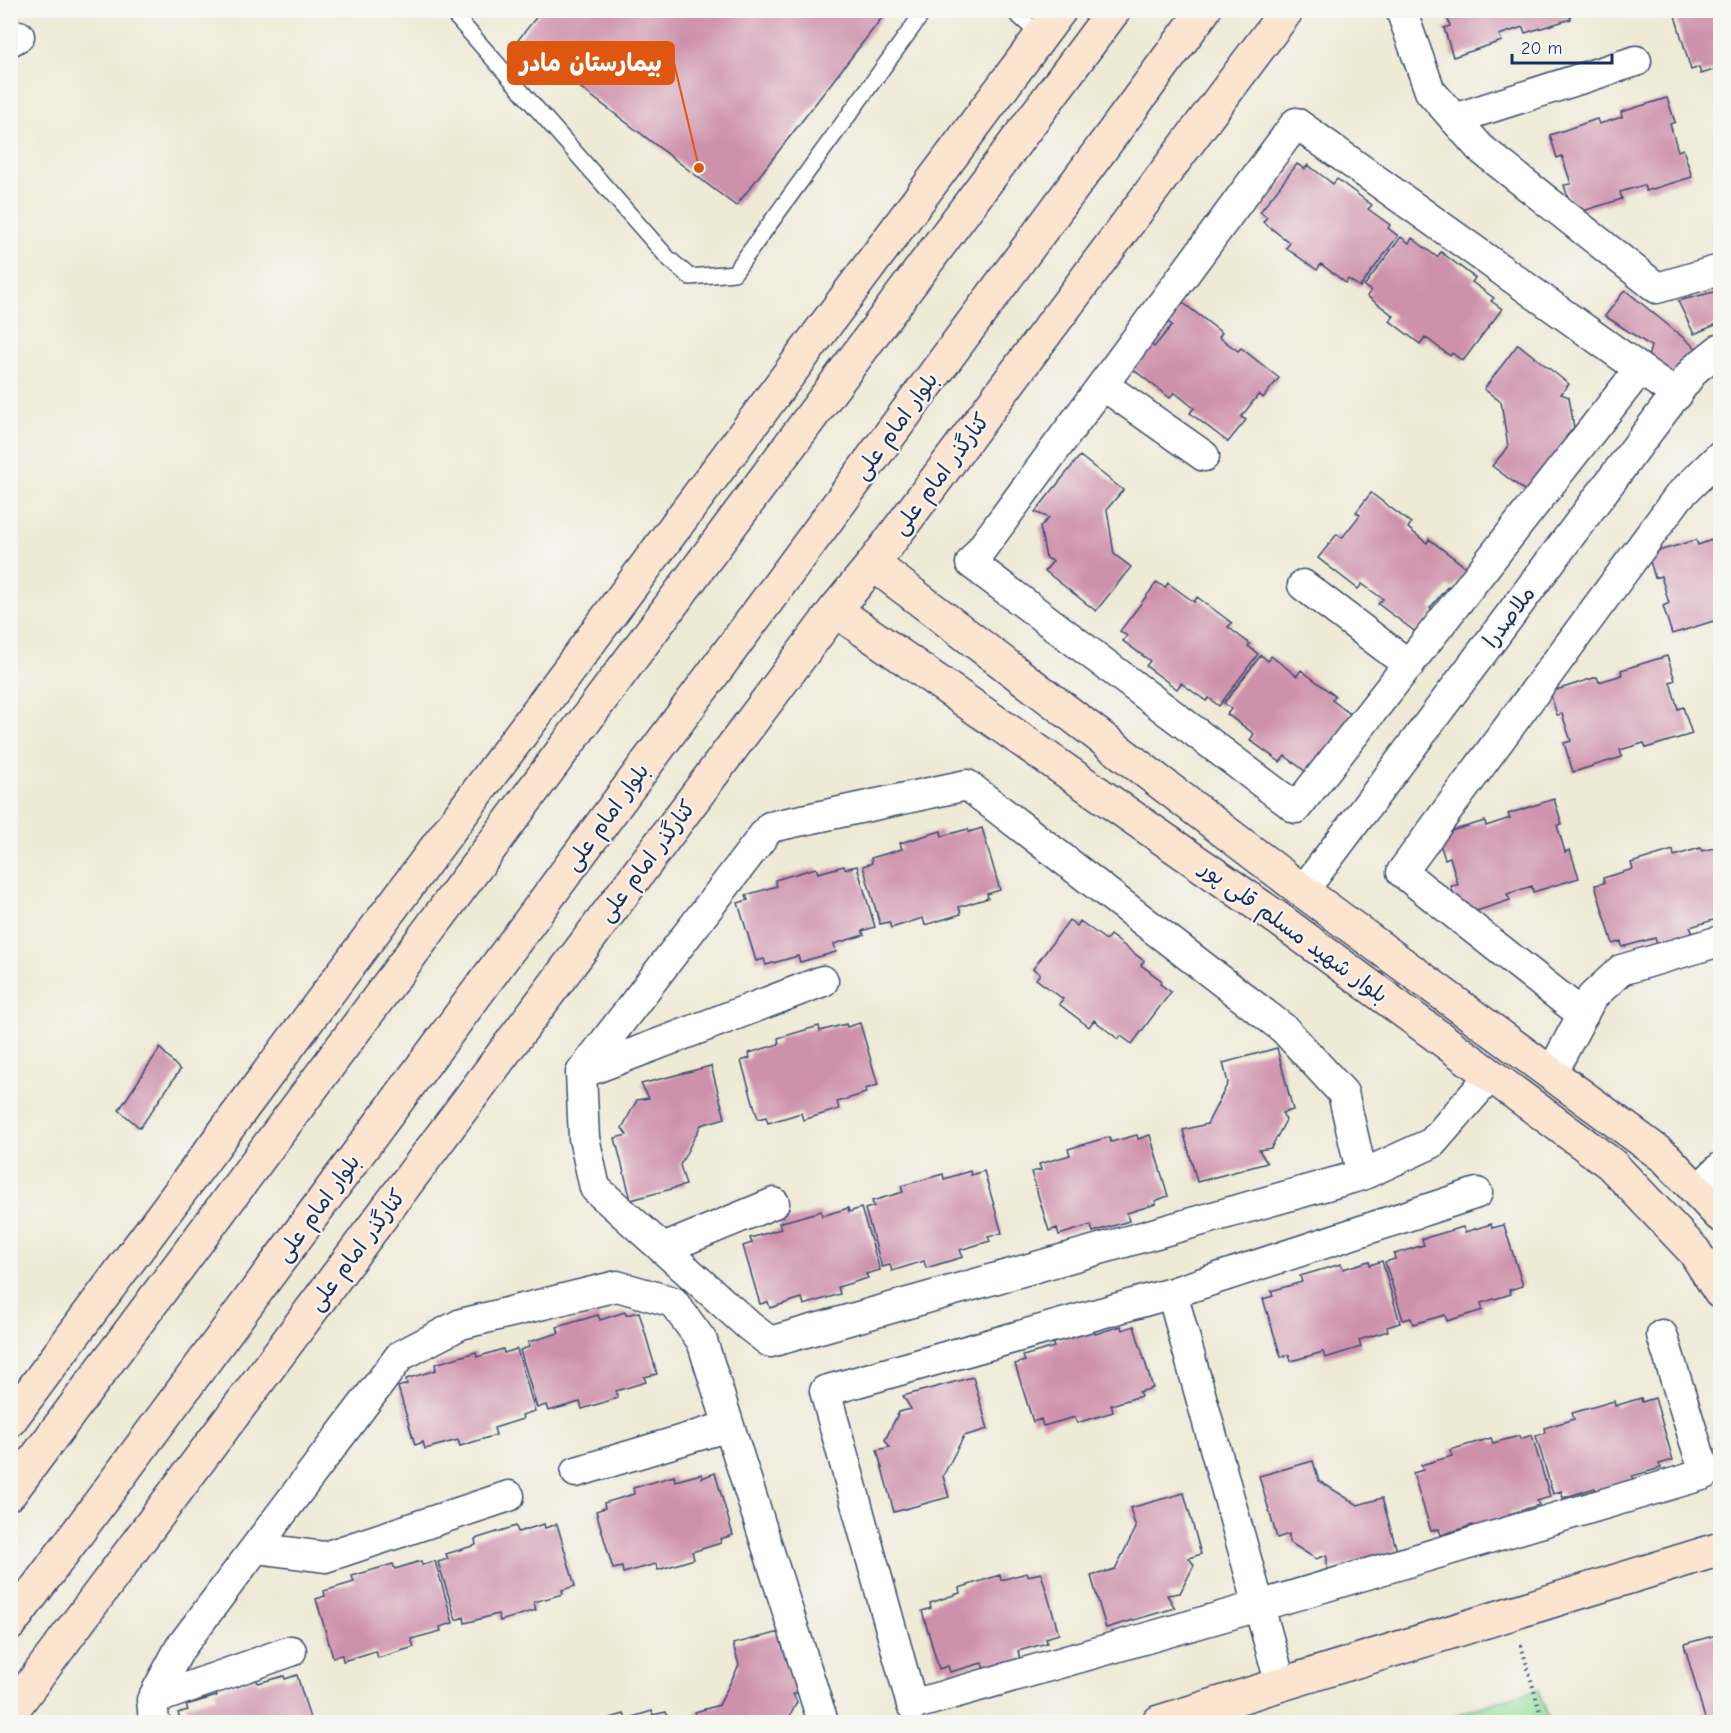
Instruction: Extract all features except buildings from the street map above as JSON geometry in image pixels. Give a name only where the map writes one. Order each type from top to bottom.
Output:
[{"type":"main road","points":[[10,1493],[1114,10]]},
{"type":"main road","name":"بلوار امام علی","points":[[10,1624],[1204,10]]},
{"type":"main road","name":"کنارگذر امام علی","points":[[10,1713],[1287,10]]},
{"type":"main road","points":[[10,1420],[1050,23]]},
{"type":"main road","name":"بلوار شهید مسلم قلی پور","points":[[873,564],[1303,891],[1666,1158],[1720,1215]]},
{"type":"main road","name":"بلوار شهید مسلم قلی پور","points":[[835,610],[1280,920],[1611,1164],[1694,1251],[1720,1292]]},
{"type":"main road","points":[[1280,920],[1303,891]]},
{"type":"main road","points":[[1159,1722],[1720,1549]]},
{"type":"street","points":[[1401,10],[1430,91],[1480,148],[1657,288],[1720,270]]},
{"type":"street","points":[[1454,119],[1636,61]]},
{"type":"street","points":[[1640,369],[1296,808],[971,563],[1296,123],[1677,395]]},
{"type":"street","name":"ملاصدرا","points":[[1303,891],[1695,369],[1720,349]]},
{"type":"street","points":[[1103,385],[1204,456]]},
{"type":"street","points":[[1582,1015],[1402,872],[1679,496],[1720,456]]},
{"type":"street","points":[[1303,585],[1409,665]]},
{"type":"street","points":[[1362,1175],[1343,1093],[1284,1029],[967,785],[770,827],[581,1073],[584,1138],[595,1188],[770,1342],[1362,1175],[1432,1143],[1491,1075]]},
{"type":"street","points":[[1551,1074],[1592,997],[1621,969],[1720,941]]},
{"type":"street","points":[[581,1073],[823,981]]},
{"type":"street","points":[[1697,1191],[1720,1167]]},
{"type":"street","points":[[1477,1193],[1173,1293],[825,1391],[912,1705],[1259,1606],[1705,1474],[1662,1335]]},
{"type":"street","points":[[663,1249],[774,1203]]},
{"type":"street","points":[[153,1711],[180,1648],[400,1356],[461,1324],[617,1286],[673,1302],[702,1341],[823,1722]]},
{"type":"street","points":[[1173,1293],[1281,1685]]},
{"type":"street","points":[[576,1472],[729,1426]]},
{"type":"street","points":[[256,1548],[325,1557],[509,1496]]},
{"type":"street","points":[[153,1711],[291,1651]]},
{"type":"lane","points":[[450,10],[668,258],[690,277],[734,273],[925,10]]},
{"type":"lane","points":[[1012,10],[1050,23]]},
{"type":"path","points":[[1512,1614],[1543,1722]]},
{"type":"green space","points":[[1538,1689],[1550,1722],[1432,1722]]},
{"type":"place","name":"بیمارستان مادر","points":[[699,168]]}]
